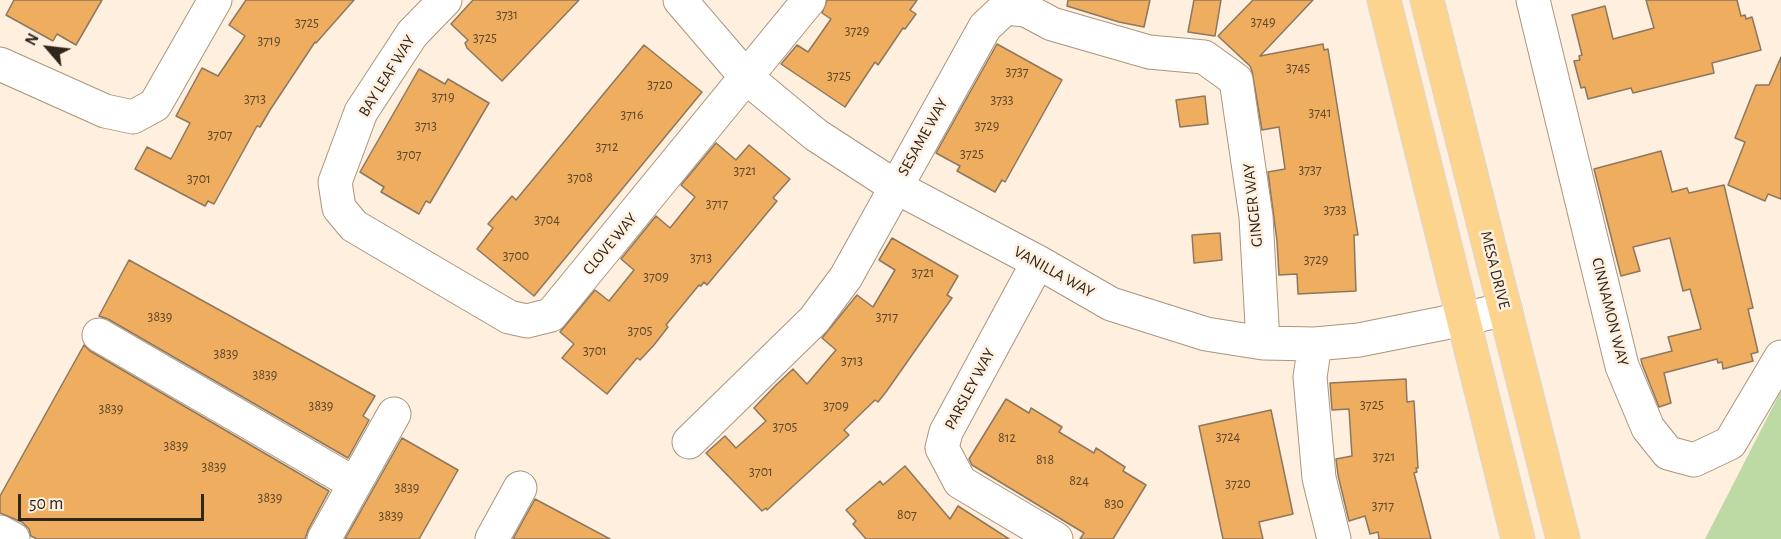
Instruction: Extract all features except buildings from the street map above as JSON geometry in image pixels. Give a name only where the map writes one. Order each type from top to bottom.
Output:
[{"type":"main road","points":[[1384,0],[1518,539]]},
{"type":"main road","name":"MESA DRIVE","points":[[1427,0],[1563,539]]},
{"type":"street","points":[[0,64],[105,111],[133,117],[155,105],[215,0]]},
{"type":"street","name":"BAY LEAF WAY","points":[[354,226],[339,208],[335,182],[362,112],[412,34],[445,0]]},
{"type":"street","name":"VANILLA WAY","points":[[680,0],[747,78],[816,135],[896,187],[1112,304],[1206,334],[1263,343],[1316,344],[1359,340],[1505,309]]},
{"type":"street","name":"CLOVE WAY","points":[[354,226],[509,317],[527,321],[551,315],[809,0]]},
{"type":"street","name":"CINNAMON WAY","points":[[1533,0],[1622,366],[1648,428],[1668,453],[1694,460],[1730,443],[1781,357]]},
{"type":"street","name":"SESAME WAY","points":[[689,442],[814,320],[846,278],[985,27],[1005,8],[1026,10],[1052,24],[1149,52],[1204,57],[1228,72]]},
{"type":"street","name":"GINGER WAY","points":[[1228,72],[1236,80],[1256,216],[1263,343]]},
{"type":"street","name":"PARSLEY WAY","points":[[1038,262],[946,432],[942,448],[960,482],[1056,539]]},
{"type":"street","points":[[99,335],[355,484]]},
{"type":"street","points":[[1316,344],[1310,377],[1319,478],[1334,539]]},
{"type":"street","points":[[324,539],[393,414]]},
{"type":"street","points":[[492,539],[520,488]]},
{"type":"street","points":[[0,532],[13,539]]},
{"type":"green space","points":[[1781,391],[1781,539],[1705,539]]}]
